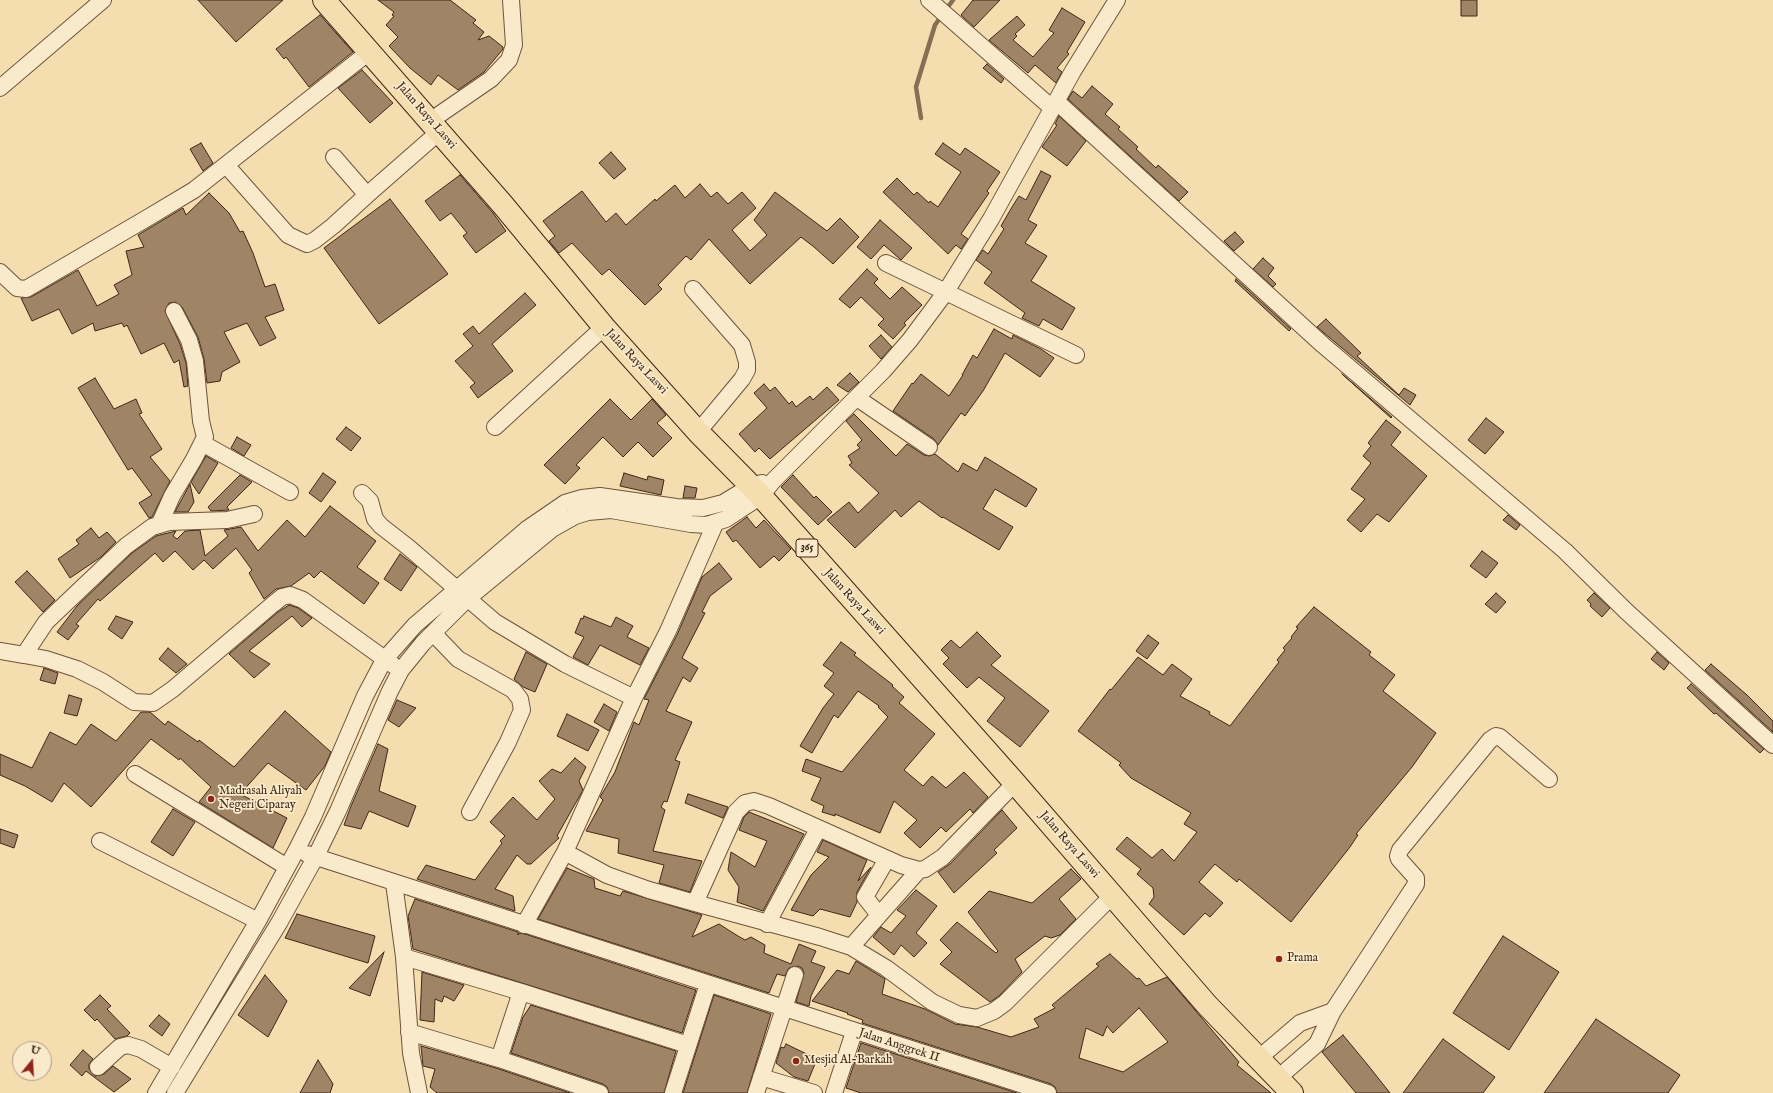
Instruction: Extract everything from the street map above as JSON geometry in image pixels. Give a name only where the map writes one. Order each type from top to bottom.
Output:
[{"type":"main road","name":"Jalan Raya Laswi","points":[[324,0],[508,210],[604,327],[698,432],[762,488],[1207,1005],[1285,1086]]},
{"type":"street","points":[[0,88],[103,0]]},
{"type":"street","points":[[226,165],[288,235],[307,244],[315,240],[367,195],[434,126],[491,79],[509,60],[514,45],[511,0]]},
{"type":"street","points":[[929,0],[1054,105],[1323,346],[1565,551],[1626,611],[1773,745]]},
{"type":"street","points":[[176,1093],[275,930],[316,858],[401,670],[433,633],[467,599],[552,530],[575,516],[588,512],[611,510],[691,524],[715,524],[739,511],[857,398],[910,340],[945,293],[991,219],[1054,105],[1117,0]]},
{"type":"street","points":[[0,272],[17,288],[26,288],[149,218],[194,190],[369,52]]},
{"type":"street","points":[[334,157],[367,195]]},
{"type":"street","points":[[886,263],[945,293],[1076,355]]},
{"type":"street","points":[[694,289],[742,345],[747,362],[747,370],[742,379],[698,432]]},
{"type":"street","points":[[160,523],[179,482],[205,436],[201,421],[195,361],[189,340],[174,311]]},
{"type":"street","points":[[495,427],[604,327]]},
{"type":"street","points":[[857,398],[929,447]]},
{"type":"street","points":[[202,443],[290,492]]},
{"type":"street","points":[[156,1093],[258,921],[297,849],[313,817],[362,703],[384,660],[415,625],[456,588],[527,529],[550,512],[574,500],[591,496],[612,497],[676,507],[703,508],[723,503],[762,488]]},
{"type":"street","points":[[362,493],[370,501],[375,519],[380,526],[408,547],[495,622],[519,638],[565,664],[634,698]]},
{"type":"street","points":[[24,655],[38,632],[57,611],[126,546],[144,532],[160,523],[227,520],[254,514]]},
{"type":"street","points":[[524,925],[565,852],[634,698],[668,631],[715,524]]},
{"type":"street","points":[[0,651],[46,659],[76,669],[103,682],[134,702],[153,703],[173,689],[282,597],[290,595],[303,600],[384,660],[401,670]]},
{"type":"street","points":[[433,633],[458,659],[514,690],[520,699],[522,710],[470,812]]},
{"type":"street","points":[[1285,1086],[1317,1044],[1334,1011],[1416,884],[1416,878],[1399,859],[1398,856],[1400,850],[1490,740],[1496,736],[1500,738],[1549,779]]},
{"type":"street","points":[[135,774],[287,867]]},
{"type":"street","points":[[851,947],[919,870],[931,866],[943,857],[1015,783]]},
{"type":"street","points":[[695,903],[733,817],[745,803],[754,801],[764,804],[887,859],[919,870]]},
{"type":"street","points":[[767,924],[818,829]]},
{"type":"street","points":[[100,841],[258,921]]},
{"type":"street","name":"Jalan Anggrek II","points":[[297,849],[316,858],[854,1032],[1014,1088],[1048,1093]]},
{"type":"street","points":[[565,852],[608,875],[649,890],[767,924],[820,937],[851,947],[886,968],[932,1002],[959,1015],[977,1018],[994,1011],[1005,1003],[1113,895]]},
{"type":"street","points":[[879,915],[865,897],[887,859]]},
{"type":"street","points":[[394,883],[404,957],[411,1053],[419,1093]]},
{"type":"street","points":[[404,957],[688,1045]]},
{"type":"street","points":[[756,1093],[795,975]]},
{"type":"street","points":[[673,1093],[708,984]]},
{"type":"street","points":[[498,1059],[521,992]]},
{"type":"street","points":[[1259,1058],[1300,1023],[1334,1011]]},
{"type":"street","points":[[409,1032],[498,1059],[600,1093]]},
{"type":"street","points":[[834,1093],[854,1032]]},
{"type":"street","points":[[98,1067],[120,1047],[128,1045],[141,1049],[172,1066]]},
{"type":"street","points":[[762,1077],[814,1093]]},
{"type":"building","points":[[198,0],[283,0],[236,42]]},
{"type":"building","points":[[378,0],[450,0],[476,20],[473,23],[484,32],[478,40],[489,36],[503,47],[503,49],[484,72],[458,90],[438,75],[431,85],[410,68],[389,46],[398,37],[386,25],[394,16],[392,15],[394,12]]},
{"type":"building","points":[[973,0],[1000,0],[974,27],[961,15]]},
{"type":"building","points":[[1461,0],[1477,0],[1477,16],[1461,16]]},
{"type":"building","points":[[1062,8],[1085,22],[1067,52],[1069,54],[1057,68],[1062,72],[1056,83],[1035,65],[1028,73],[989,40],[1017,16],[1025,25],[1015,34],[1017,36],[1013,40],[1033,57],[1054,33],[1049,30]]},
{"type":"building","points":[[320,15],[353,52],[309,87],[286,57],[284,59],[276,49]]},
{"type":"building","points":[[987,64],[1004,79],[1001,83],[983,68]]},
{"type":"building","points":[[362,70],[393,103],[370,123],[338,88]]},
{"type":"building","points":[[1092,86],[1113,104],[1105,114],[1120,127],[1118,129],[1138,147],[1136,149],[1156,168],[1158,165],[1188,192],[1179,201],[1068,99],[1073,91],[1082,98]]},
{"type":"building","points":[[1059,116],[1086,141],[1067,166],[1042,147],[1057,125],[1055,124]]},
{"type":"building","points":[[201,143],[213,163],[203,171],[190,149]]},
{"type":"building","points":[[943,143],[960,155],[965,148],[1000,172],[987,191],[989,193],[961,234],[968,239],[961,249],[956,245],[948,254],[883,192],[897,178],[914,195],[917,192],[929,203],[930,201],[938,207],[961,172],[935,154]]},
{"type":"building","points":[[611,152],[626,169],[614,179],[599,163]]},
{"type":"building","points":[[1041,171],[1051,176],[1028,220],[1037,225],[1025,243],[1047,256],[1031,281],[1075,308],[1062,330],[1043,319],[1039,326],[1022,318],[1025,313],[984,283],[992,272],[976,260],[983,250],[988,254],[1004,229],[1001,226],[1019,196],[1026,200]]},
{"type":"building","points":[[460,175],[493,213],[506,231],[476,253],[463,236],[467,233],[451,213],[440,221],[425,201]]},
{"type":"building","points":[[700,184],[711,197],[717,192],[728,204],[742,192],[756,208],[732,230],[750,251],[767,235],[754,220],[775,192],[827,231],[840,218],[859,237],[833,264],[801,237],[750,284],[709,239],[691,260],[686,256],[658,285],[662,289],[645,305],[609,269],[602,275],[572,243],[559,253],[549,241],[555,236],[543,221],[582,191],[606,222],[616,213],[626,225],[655,199],[656,201],[675,185],[685,198]]},
{"type":"building","points":[[209,193],[229,213],[240,232],[243,231],[253,253],[265,287],[275,284],[284,310],[265,317],[276,338],[260,346],[247,323],[224,332],[240,362],[222,372],[220,381],[207,383],[204,359],[198,337],[182,307],[175,302],[169,303],[165,311],[180,344],[186,363],[188,386],[184,387],[179,360],[174,363],[164,343],[141,354],[127,325],[124,327],[122,323],[95,331],[93,323],[72,334],[59,309],[32,321],[21,298],[31,297],[78,270],[97,306],[119,294],[114,285],[132,275],[126,251],[144,247],[138,235],[183,208],[186,215]]},
{"type":"building","points":[[390,199],[448,274],[379,324],[324,248]]},
{"type":"building","points":[[880,220],[912,248],[901,260],[884,245],[871,259],[857,247]]},
{"type":"building","points":[[1235,232],[1244,242],[1234,251],[1224,241]]},
{"type":"building","points":[[1263,258],[1274,268],[1268,276],[1276,284],[1273,287],[1253,269]]},
{"type":"building","points":[[867,269],[878,279],[874,283],[890,299],[902,287],[922,305],[904,323],[906,325],[893,339],[878,325],[884,319],[861,297],[850,308],[839,299]]},
{"type":"building","points":[[1236,279],[1291,329],[1289,331],[1235,281]]},
{"type":"building","points":[[525,293],[536,305],[492,344],[513,371],[478,398],[470,387],[475,383],[455,361],[473,346],[463,334],[473,326],[479,334]]},
{"type":"building","points":[[1326,319],[1361,353],[1357,356],[1399,395],[1404,388],[1416,395],[1410,405],[1317,327]]},
{"type":"building","points":[[994,329],[1012,339],[1013,335],[1041,349],[1054,358],[1040,377],[1005,353],[983,391],[965,416],[961,413],[938,445],[934,439],[893,411],[912,383],[913,384],[921,374],[949,396],[963,375],[973,355],[977,358]]},
{"type":"building","points":[[881,335],[892,347],[881,359],[869,346]]},
{"type":"building","points":[[850,373],[859,382],[848,392],[837,385]]},
{"type":"building","points":[[1342,374],[1392,417],[1391,418]]},
{"type":"building","points":[[95,378],[114,409],[136,399],[142,413],[139,414],[162,449],[150,457],[170,481],[152,517],[149,518],[139,503],[152,495],[132,468],[128,470],[78,388]]},
{"type":"building","points":[[764,384],[770,391],[775,387],[789,404],[792,401],[796,407],[810,396],[813,400],[827,387],[839,400],[770,459],[759,448],[755,452],[739,434],[767,408],[754,393]]},
{"type":"building","points":[[610,399],[631,420],[652,399],[666,415],[657,423],[672,438],[653,457],[638,442],[623,457],[603,437],[576,465],[580,468],[565,484],[544,465]]},
{"type":"building","points":[[854,414],[896,456],[907,444],[924,455],[929,456],[935,454],[958,472],[963,463],[977,471],[985,457],[1037,489],[1026,507],[995,489],[983,509],[1013,527],[999,550],[943,517],[942,518],[919,501],[901,517],[895,510],[855,548],[827,520],[849,502],[858,513],[879,493],[849,465],[852,463],[848,456],[860,448],[857,445],[862,440],[846,421]]},
{"type":"building","points":[[1486,418],[1504,432],[1485,454],[1468,440]]},
{"type":"building","points":[[1386,420],[1401,432],[1391,445],[1427,476],[1389,522],[1377,514],[1361,532],[1347,520],[1365,499],[1351,489],[1371,463],[1363,456],[1371,446],[1368,443]]},
{"type":"building","points":[[346,427],[361,438],[351,451],[336,439]]},
{"type":"building","points":[[237,437],[251,445],[244,456],[231,448]]},
{"type":"building","points":[[206,456],[218,463],[199,494],[191,482]]},
{"type":"building","points":[[323,473],[336,482],[321,502],[309,493]]},
{"type":"building","points":[[624,473],[647,480],[648,476],[664,480],[661,495],[620,486]]},
{"type":"building","points":[[240,475],[252,482],[227,507],[229,510],[211,511],[208,507]]},
{"type":"building","points":[[793,475],[814,498],[816,496],[832,512],[818,525],[781,487]]},
{"type":"building","points":[[190,484],[194,502],[188,512],[175,512]]},
{"type":"building","points":[[685,486],[697,488],[695,498],[683,498]]},
{"type":"building","points":[[330,506],[376,541],[357,567],[379,583],[364,604],[321,571],[314,578],[309,573],[291,586],[276,589],[264,599],[249,573],[252,570],[236,548],[213,569],[204,560],[193,570],[175,551],[163,562],[155,553],[100,601],[98,599],[76,624],[79,626],[68,640],[57,632],[77,606],[132,553],[156,536],[176,531],[173,536],[177,539],[185,531],[200,530],[205,556],[228,536],[224,530],[241,527],[258,551],[287,520],[305,537]]},
{"type":"building","points":[[1508,515],[1520,525],[1516,530],[1503,520]]},
{"type":"building","points":[[747,517],[756,528],[764,520],[791,549],[779,561],[774,556],[760,568],[736,540],[733,542],[726,532]]},
{"type":"building","points":[[91,528],[99,538],[107,532],[116,542],[101,557],[70,578],[58,559],[79,544],[76,540]]},
{"type":"building","points":[[1482,551],[1498,563],[1486,578],[1470,566]]},
{"type":"building","points":[[400,554],[417,567],[401,591],[384,579]]},
{"type":"building","points":[[719,563],[732,579],[710,596],[702,612],[705,613],[682,658],[698,668],[690,682],[683,677],[666,711],[692,722],[675,760],[680,762],[667,802],[664,801],[661,807],[665,810],[653,851],[702,861],[690,892],[659,883],[664,865],[618,853],[619,839],[586,831],[603,800],[600,797],[615,772],[634,722],[639,725],[649,700],[644,699],[677,635],[702,577]]},
{"type":"building","points":[[27,571],[55,600],[43,612],[15,582]]},
{"type":"building","points":[[1496,593],[1506,602],[1496,613],[1485,604]]},
{"type":"building","points":[[1594,593],[1610,608],[1602,617],[1590,606],[1591,604],[1587,600]]},
{"type":"building","points":[[289,605],[298,608],[312,618],[302,627],[292,616],[249,651],[270,664],[254,678],[229,654],[278,612]]},
{"type":"building","points":[[1314,607],[1371,652],[1369,655],[1395,675],[1383,691],[1436,733],[1412,767],[1356,834],[1358,835],[1350,847],[1291,922],[1239,879],[1237,882],[1215,864],[1199,882],[1223,903],[1210,917],[1205,913],[1184,935],[1149,904],[1154,897],[1153,888],[1137,874],[1141,869],[1116,849],[1127,837],[1152,858],[1162,849],[1174,861],[1197,832],[1184,824],[1191,813],[1131,778],[1119,765],[1121,763],[1078,731],[1110,689],[1111,690],[1138,657],[1163,675],[1172,664],[1192,679],[1180,696],[1210,712],[1209,714],[1230,726],[1279,662],[1277,660],[1285,650],[1283,648],[1298,628],[1296,627]]},
{"type":"building","points":[[116,616],[133,622],[122,639],[108,629]]},
{"type":"building","points":[[584,616],[611,627],[616,617],[633,626],[627,637],[649,648],[640,665],[600,645],[588,665],[573,657],[584,637],[575,633],[581,618],[583,619]]},
{"type":"building","points":[[977,632],[1001,656],[991,665],[1049,711],[1020,747],[987,721],[1005,698],[979,677],[967,688],[943,664],[949,658],[941,650],[951,640],[960,648]]},
{"type":"building","points":[[1148,635],[1159,643],[1147,659],[1136,651]]},
{"type":"building","points":[[841,642],[856,653],[854,655],[893,685],[892,686],[904,697],[899,703],[935,734],[904,770],[923,786],[932,776],[946,788],[964,772],[988,797],[973,813],[970,809],[946,832],[941,827],[920,848],[904,833],[917,820],[894,801],[880,833],[835,814],[835,816],[822,812],[824,806],[811,800],[821,778],[802,771],[806,759],[842,772],[888,717],[878,707],[879,706],[858,691],[838,718],[834,715],[812,753],[800,746],[823,708],[834,694],[824,686],[834,673],[823,665]]},
{"type":"building","points":[[168,648],[187,664],[176,673],[159,659]]},
{"type":"building","points":[[526,652],[547,664],[535,692],[523,687],[514,679]]},
{"type":"building","points":[[1657,652],[1669,663],[1664,670],[1651,659]]},
{"type":"building","points":[[1711,664],[1747,695],[1773,721],[1773,732],[1705,670]]},
{"type":"building","points":[[44,668],[58,673],[55,684],[40,680]]},
{"type":"building","points":[[1691,684],[1764,749],[1760,753],[1716,713],[1714,714],[1687,688]]},
{"type":"building","points":[[69,695],[82,699],[77,716],[64,713]]},
{"type":"building","points":[[397,700],[416,708],[399,727],[388,720]]},
{"type":"building","points":[[604,704],[617,712],[609,731],[594,722]]},
{"type":"building","points":[[285,711],[331,752],[325,766],[306,790],[268,763],[240,794],[287,818],[273,848],[199,802],[211,787],[180,758],[179,760],[151,739],[91,807],[64,783],[52,802],[25,786],[0,775],[0,754],[32,768],[50,732],[76,745],[91,724],[116,741],[141,712],[150,712],[165,725],[168,721],[198,742],[199,740],[234,767]]},
{"type":"building","points":[[567,714],[599,730],[588,751],[557,736]]},
{"type":"building","points":[[378,744],[388,749],[379,791],[416,806],[408,827],[369,811],[361,829],[344,825]]},
{"type":"building","points":[[575,758],[586,767],[579,781],[583,790],[557,836],[559,838],[531,864],[527,864],[517,855],[495,889],[513,896],[515,911],[417,879],[426,865],[475,880],[502,843],[500,841],[505,836],[490,822],[513,797],[537,820],[555,799],[539,781],[552,769],[561,773]]},
{"type":"building","points":[[688,794],[728,807],[723,818],[685,803]]},
{"type":"building","points":[[173,809],[195,822],[173,856],[151,842]]},
{"type":"building","points":[[1002,810],[1017,828],[994,850],[997,853],[954,893],[938,872],[950,864]]},
{"type":"building","points":[[749,812],[804,834],[763,911],[737,902],[739,887],[728,870],[731,852],[755,867],[767,841],[739,830],[744,817]]},
{"type":"building","points":[[0,829],[18,835],[14,848],[0,843]]},
{"type":"building","points":[[823,840],[867,860],[858,881],[871,867],[857,892],[857,902],[850,917],[820,909],[813,916],[791,910],[811,875],[829,857],[817,852]]},
{"type":"building","points":[[567,868],[594,879],[595,888],[620,896],[623,891],[702,915],[692,937],[719,924],[745,940],[751,937],[765,945],[764,953],[791,964],[799,944],[816,951],[811,962],[825,967],[811,996],[809,1006],[796,1002],[804,973],[802,968],[798,966],[789,968],[785,976],[777,974],[769,993],[538,919]]},
{"type":"building","points":[[1071,869],[1081,879],[1059,899],[1076,919],[1060,935],[1051,938],[1045,936],[1015,959],[1022,972],[999,996],[990,1002],[940,964],[952,952],[940,940],[957,922],[996,953],[998,951],[968,912],[989,891],[1032,903]]},
{"type":"building","points":[[916,890],[937,906],[916,933],[927,943],[914,957],[901,945],[894,955],[873,937],[881,927],[891,933],[906,916],[897,910]]},
{"type":"building","points":[[415,899],[518,932],[518,935],[519,933],[525,934],[696,990],[682,1033],[413,949],[408,916]]},
{"type":"building","points":[[297,914],[375,936],[368,963],[285,938]]},
{"type":"building","points":[[1503,936],[1559,972],[1509,1050],[1453,1013]]},
{"type":"building","points":[[384,952],[370,996],[349,988]]},
{"type":"building","points":[[1110,954],[1137,979],[1139,978],[1146,986],[1167,977],[1239,1062],[1237,1065],[1271,1093],[1057,1093],[1055,1087],[1051,1084],[862,1023],[863,1020],[847,1014],[848,1013],[812,1001],[837,970],[849,974],[856,961],[885,979],[882,994],[925,1009],[955,1024],[977,1027],[1011,1037],[1039,1027],[1034,1019],[1055,1008],[1052,1005],[1099,966],[1096,964]],"holes":[[[1139,1008],[1168,1042],[1123,1072],[1079,1058],[1086,1028],[1103,1036],[1107,1026],[1113,1033]]]},
{"type":"building","points":[[422,972],[464,985],[454,1001],[444,996],[442,1002],[435,999],[434,1022],[420,1020]]},
{"type":"building","points":[[265,975],[287,1001],[268,1037],[238,1015]]},
{"type":"building","points":[[100,995],[111,1006],[107,1009],[130,1033],[127,1036],[115,1039],[97,1019],[95,1021],[84,1010]]},
{"type":"building","points":[[714,995],[771,1014],[747,1093],[683,1093]]},
{"type":"building","points":[[531,1005],[676,1051],[664,1093],[609,1093],[607,1087],[603,1084],[511,1053],[523,1017]]},
{"type":"building","points":[[159,1015],[170,1024],[162,1036],[149,1026]]},
{"type":"building","points":[[1596,1019],[1680,1075],[1668,1093],[1544,1093]]},
{"type":"building","points":[[1343,1035],[1390,1093],[1356,1093],[1322,1052]]},
{"type":"building","points":[[1443,1039],[1495,1077],[1483,1093],[1403,1093]]},
{"type":"building","points":[[861,1043],[1017,1093],[861,1093],[846,1088]]},
{"type":"building","name":"Mesjid Al-Barkah","points":[[786,1044],[817,1059],[808,1081],[794,1077],[776,1063],[781,1047],[784,1048]]},
{"type":"building","points":[[421,1046],[496,1068],[570,1093],[437,1093],[430,1087],[435,1069],[423,1066]]},
{"type":"building","points":[[83,1050],[93,1059],[89,1064],[89,1069],[95,1076],[104,1074],[113,1066],[131,1079],[114,1092],[86,1071],[82,1076],[70,1065]]},
{"type":"building","points":[[318,1060],[333,1084],[330,1093],[300,1093]]},
{"type":"waterway","points":[[921,118],[916,87],[935,25],[953,0]]},
{"type":"place","name":"Madrasah Aliyah Negeri Ciparay","points":[[211,799]]},
{"type":"place","name":"Prama","points":[[1279,959]]},
{"type":"place","name":"Mesjid Al-Barkah","points":[[796,1061]]}]
